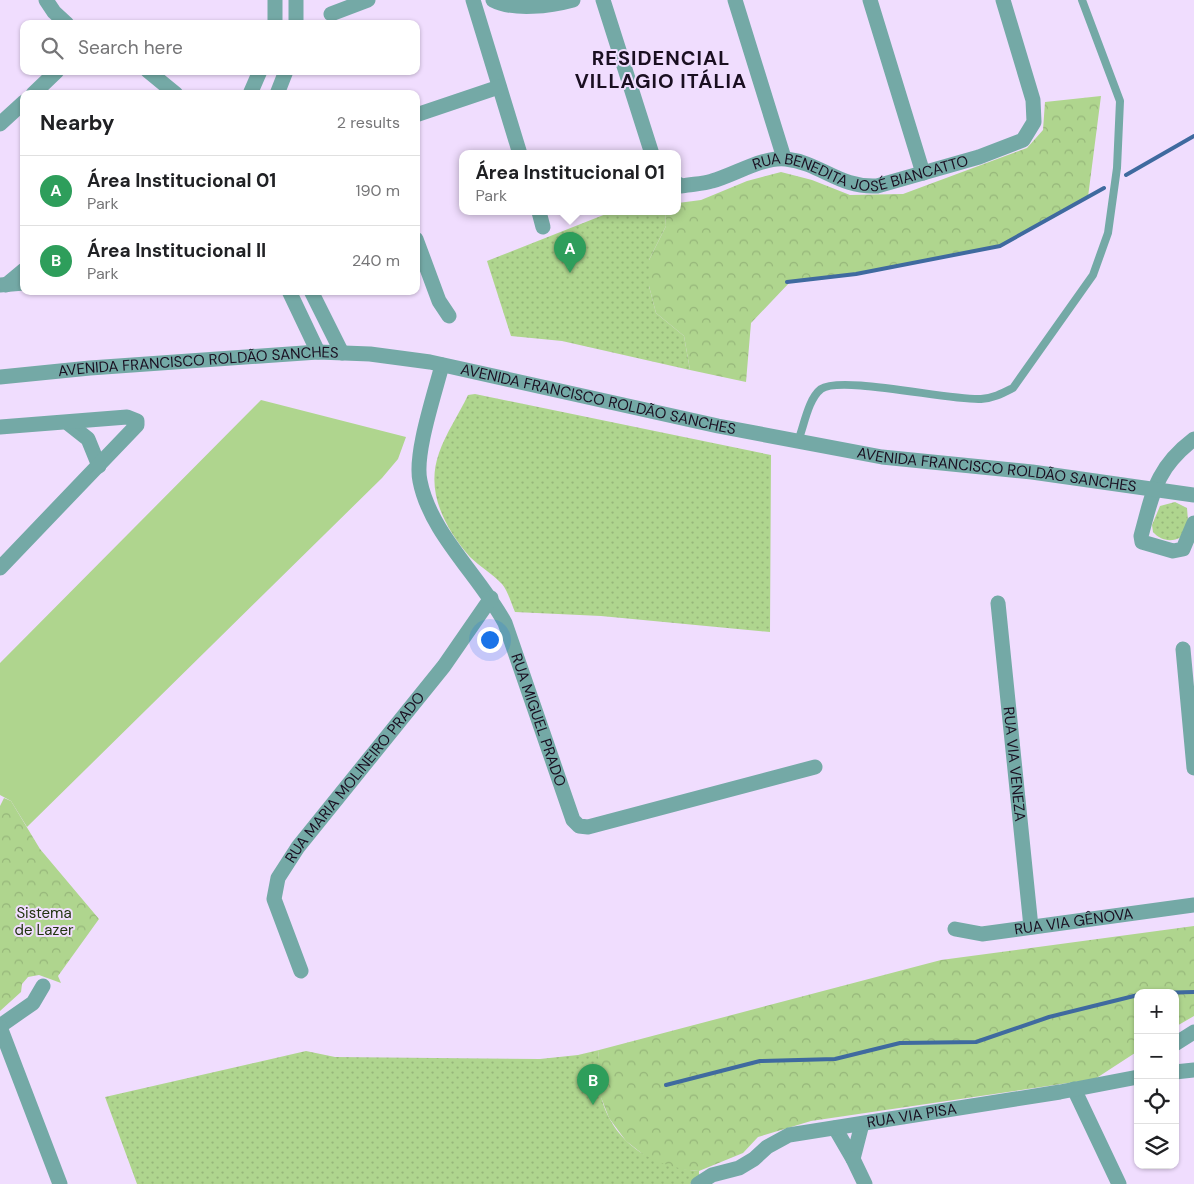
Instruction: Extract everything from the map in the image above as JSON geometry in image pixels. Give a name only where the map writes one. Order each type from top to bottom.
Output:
[{"type":"street","points":[[46,0],[54,12],[63,20]]},
{"type":"street","points":[[274,0],[275,20]]},
{"type":"street","points":[[296,0],[296,20]]},
{"type":"street","points":[[332,14],[368,0]]},
{"type":"street","points":[[473,0],[519,150]]},
{"type":"street","points":[[484,34],[487,20],[497,2],[522,7],[573,0]]},
{"type":"street","points":[[603,0],[651,150]]},
{"type":"street","points":[[735,0],[784,158]]},
{"type":"street","points":[[870,0],[923,173]]},
{"type":"street","name":"RUA BENEDITA JOSÉ BIANCATTO","points":[[681,186],[712,181],[759,164],[784,158],[806,164],[842,181],[860,187],[877,186],[979,157],[1023,140],[1034,122],[1033,100],[1003,0]]},
{"type":"street","points":[[37,90],[53,75]]},
{"type":"street","points":[[153,75],[171,90]]},
{"type":"street","points":[[252,90],[258,75]]},
{"type":"street","points":[[279,90],[284,75]]},
{"type":"street","points":[[420,114],[499,87]]},
{"type":"street","points":[[0,124],[20,106]]},
{"type":"street","points":[[540,215],[543,226]]},
{"type":"street","points":[[420,253],[439,301],[448,316]]},
{"type":"street","points":[[3,285],[20,273]]},
{"type":"street","points":[[3,285],[20,284]]},
{"type":"street","points":[[291,295],[318,352]]},
{"type":"street","points":[[313,295],[342,353]]},
{"type":"street","name":"AVENIDA FRANCISCO ROLDÃO SANCHES","points":[[0,377],[90,368],[318,352],[370,354],[442,365],[718,426],[882,457],[1154,488],[1194,495]]},
{"type":"street","name":"RUA MIGUEL PRADO","points":[[442,365],[422,443],[419,479],[429,510],[464,563],[491,598],[505,623],[573,820],[579,826],[588,827],[815,767]]},
{"type":"street","points":[[0,427],[69,424],[127,417],[137,421],[135,429],[0,568]]},
{"type":"street","points":[[69,424],[88,439],[99,466]]},
{"type":"street","points":[[1194,439],[1165,466],[1154,488],[1141,536],[1142,542],[1178,551],[1183,549],[1194,523]]},
{"type":"street","name":"RUA MARIA MOLINEIRO PRADO","points":[[301,971],[274,899],[278,878],[298,847],[444,666],[491,598]]},
{"type":"street","name":"RUA VIA VENEZA","points":[[998,603],[1031,927]]},
{"type":"street","points":[[1183,649],[1194,768]]},
{"type":"street","name":"RUA VIA GÊNOVA","points":[[955,929],[982,934],[1194,905]]},
{"type":"street","points":[[44,986],[33,1002],[0,1027],[60,1184]]},
{"type":"street","points":[[1179,1041],[1194,1032]]},
{"type":"street","points":[[1120,1079],[1134,1070]]},
{"type":"street","points":[[1179,1072],[1194,1070]]},
{"type":"street","name":"RUA VIA PISA","points":[[698,1184],[712,1174],[739,1168],[754,1159],[767,1147],[790,1135],[1134,1077]]},
{"type":"street","points":[[1074,1089],[1119,1184]]},
{"type":"street","points":[[853,1159],[862,1124]]},
{"type":"street","points":[[835,1128],[865,1184]]},
{"type":"lane","points":[[798,441],[814,396],[827,386],[854,386],[980,399],[1004,394],[1013,388],[1093,275],[1108,233],[1117,168],[1120,101],[1082,0]]},
{"type":"green space","points":[[1101,96],[1088,197],[1000,246],[856,274],[790,282],[751,323],[746,382],[690,370],[684,336],[656,313],[649,286],[649,260],[666,226],[665,215],[681,215],[681,203],[701,200],[747,181],[781,172],[812,180],[850,195],[903,194],[1027,148],[1043,130],[1045,102]]},
{"type":"green space","points":[[603,215],[665,215],[666,226],[649,260],[649,286],[656,313],[684,336],[690,370],[562,341],[511,336],[487,261]]},
{"type":"green space","points":[[475,394],[771,455],[770,632],[601,616],[515,612],[502,584],[470,557],[461,546],[446,522],[436,495],[434,482],[435,467],[439,453],[468,395]]},
{"type":"green space","points":[[261,400],[406,437],[398,459],[382,478],[27,827],[11,801],[0,795],[0,663]]},
{"type":"green space","points":[[1175,502],[1187,508],[1188,521],[1181,537],[1166,540],[1153,532],[1152,525],[1160,506]]},
{"type":"green space","name":"Sistema de Lazer","points":[[4,798],[11,801],[40,849],[99,919],[58,976],[61,983],[39,975],[28,977],[22,984],[21,992],[0,1011],[0,806]]},
{"type":"green space","points":[[1194,926],[1194,1016],[1179,1025],[1179,989],[1134,989],[1134,1054],[1095,1079],[811,1121],[758,1137],[743,1153],[699,1171],[675,1169],[649,1159],[626,1141],[609,1118],[599,1092],[597,1066],[599,1050],[941,960]]},
{"type":"green space","points":[[599,1050],[598,1075],[601,1097],[609,1117],[620,1134],[635,1148],[653,1159],[675,1167],[699,1171],[699,1176],[690,1184],[137,1184],[105,1097],[306,1051],[335,1057],[540,1059],[578,1055]]},
{"type":"waterway","points":[[1126,175],[1194,136]]},
{"type":"waterway","points":[[787,282],[856,274],[1000,246],[1104,188]]},
{"type":"waterway","points":[[1179,992],[1194,992]]},
{"type":"waterway","points":[[666,1085],[760,1061],[835,1059],[900,1043],[976,1042],[1049,1017],[1134,996]]},
{"type":"place","name":"Área Institucional 01","points":[[570,273]]},
{"type":"place","name":"Área Institucional II","points":[[593,1105]]},
{"type":"district","name":"RESIDENCIAL VILLAGIO ITÁLIA","points":[[661,70]]}]
